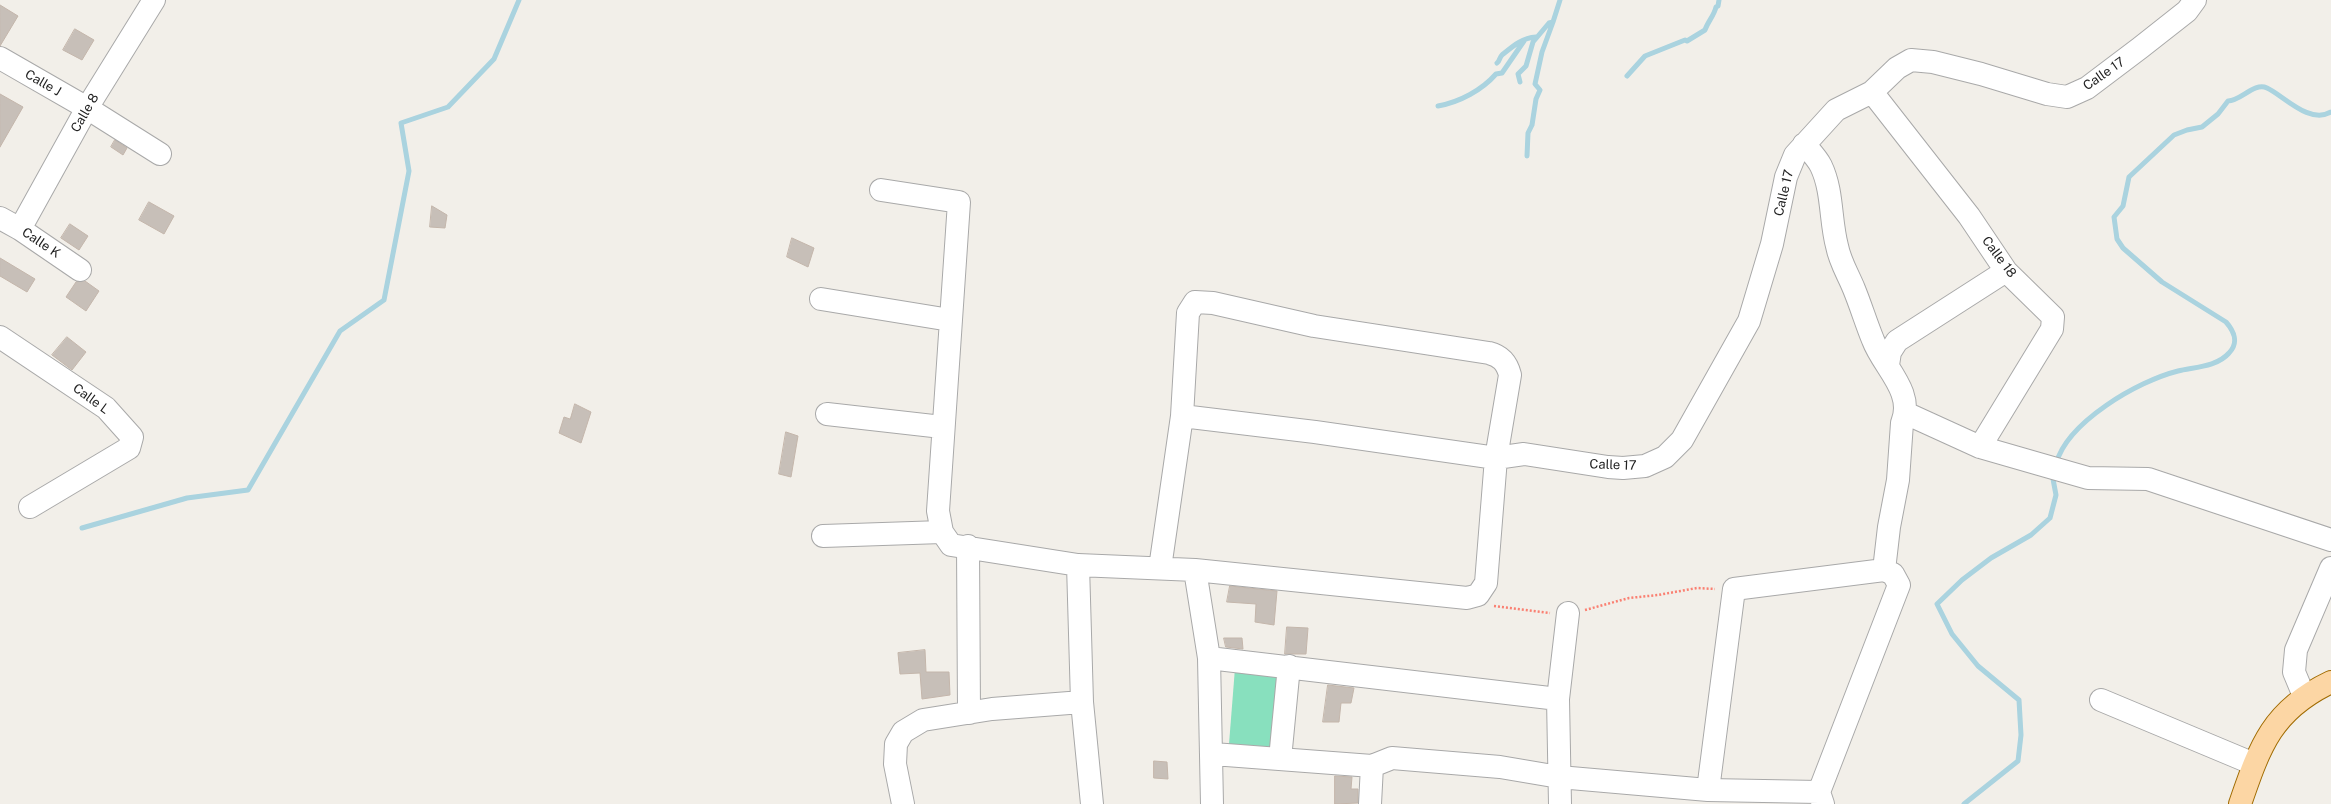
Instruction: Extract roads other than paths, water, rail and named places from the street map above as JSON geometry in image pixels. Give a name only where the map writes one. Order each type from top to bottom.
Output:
[{"type":"main road","points":[[2240,804],[2254,764],[2274,725],[2304,696],[2331,682]]},
{"type":"street","name":"Calle 8","points":[[20,229],[87,108],[154,0]]},
{"type":"street","name":"Calle 17","points":[[1182,416],[1315,432],[1496,458],[1524,454],[1608,467],[1645,466],[1665,457],[1682,440],[1749,320],[1772,244],[1786,178],[1794,154],[1836,110],[1872,92],[1897,68],[1912,60],[1933,62],[1981,74],[2047,94],[2067,97],[2087,88],[2140,48],[2187,11],[2195,0]]},
{"type":"street","name":"Calle J","points":[[0,58],[87,108],[160,154]]},
{"type":"street","name":"Calle 18","points":[[1872,92],[1969,216],[2006,271],[2050,312],[2054,323],[1980,447]]},
{"type":"street","points":[[1804,144],[1821,165],[1831,200],[1836,246],[1844,270],[1854,288],[1874,343],[1888,365],[1904,398],[1905,415],[1902,423],[1898,480],[1889,527],[1884,570]]},
{"type":"street","points":[[881,190],[959,202],[942,426],[938,510],[942,532],[951,545],[968,546],[1078,564],[1195,570],[1467,598],[1478,595],[1486,583],[1496,458],[1510,376],[1506,364],[1496,355],[1314,326],[1213,303],[1195,302],[1188,313],[1182,416],[1160,568]]},
{"type":"street","name":"Calle K","points":[[0,218],[20,229],[80,270]]},
{"type":"street","points":[[1888,365],[1890,352],[1897,341],[2006,271]]},
{"type":"street","points":[[821,299],[950,320]]},
{"type":"street","name":"Calle L","points":[[0,337],[106,408],[132,437],[128,448],[30,507]]},
{"type":"street","points":[[827,414],[942,426]]},
{"type":"street","points":[[1905,415],[1912,416],[1980,447],[2088,478],[2148,479],[2331,540]]},
{"type":"street","points":[[824,536],[942,532]]},
{"type":"street","points":[[968,546],[969,713]]},
{"type":"street","points":[[1078,564],[1082,702],[1092,804]]},
{"type":"street","points":[[2304,696],[2294,672],[2296,650],[2331,568]]},
{"type":"street","points":[[1195,570],[1209,658],[1213,754],[1212,804]]},
{"type":"street","points":[[1213,754],[1372,766],[1392,758],[1500,768],[1559,777],[1708,790],[1821,798],[1899,585],[1893,574],[1884,570],[1734,589],[1708,790]]},
{"type":"street","points":[[1560,804],[1558,699],[1568,613]]},
{"type":"street","points":[[1209,658],[1288,666],[1558,699]]},
{"type":"street","points":[[1280,758],[1288,666]]},
{"type":"street","points":[[2100,700],[2254,764]]},
{"type":"street","points":[[903,804],[895,764],[896,744],[903,732],[923,720],[969,713],[1082,702]]},
{"type":"street","points":[[1370,804],[1372,766]]},
{"type":"waterway","points":[[82,528],[187,498],[248,490],[340,331],[384,300],[409,171],[401,123],[448,107],[494,59],[519,0]]},
{"type":"waterway","points":[[1520,82],[1518,74],[1526,66],[1533,42],[1549,23],[1553,22],[1560,0]]},
{"type":"waterway","points":[[1627,76],[1645,56],[1685,40],[1687,41],[1705,30],[1716,7],[1718,6],[1719,0]]},
{"type":"waterway","points":[[1527,156],[1528,133],[1532,125],[1536,99],[1540,90],[1535,84],[1542,52],[1553,22]]},
{"type":"waterway","points":[[1497,63],[1500,57],[1514,46],[1526,39],[1536,37]]},
{"type":"waterway","points":[[1438,106],[1454,102],[1470,94],[1484,85],[1496,74],[1502,73],[1524,41]]},
{"type":"waterway","points":[[2056,464],[2063,448],[2074,433],[2106,406],[2125,394],[2162,376],[2212,364],[2224,358],[2234,345],[2235,341],[2233,333],[2226,322],[2162,282],[2123,248],[2117,239],[2114,217],[2123,206],[2129,177],[2174,135],[2187,130],[2202,127],[2218,114],[2228,101],[2238,98],[2252,89],[2262,87],[2267,88],[2297,108],[2314,115],[2323,115],[2331,112]]},
{"type":"waterway","points":[[1964,804],[2018,761],[2021,735],[2019,700],[1978,666],[1952,634],[1937,604],[1962,580],[1991,558],[2031,535],[2050,518],[2056,495],[2053,479],[2054,474]]}]
